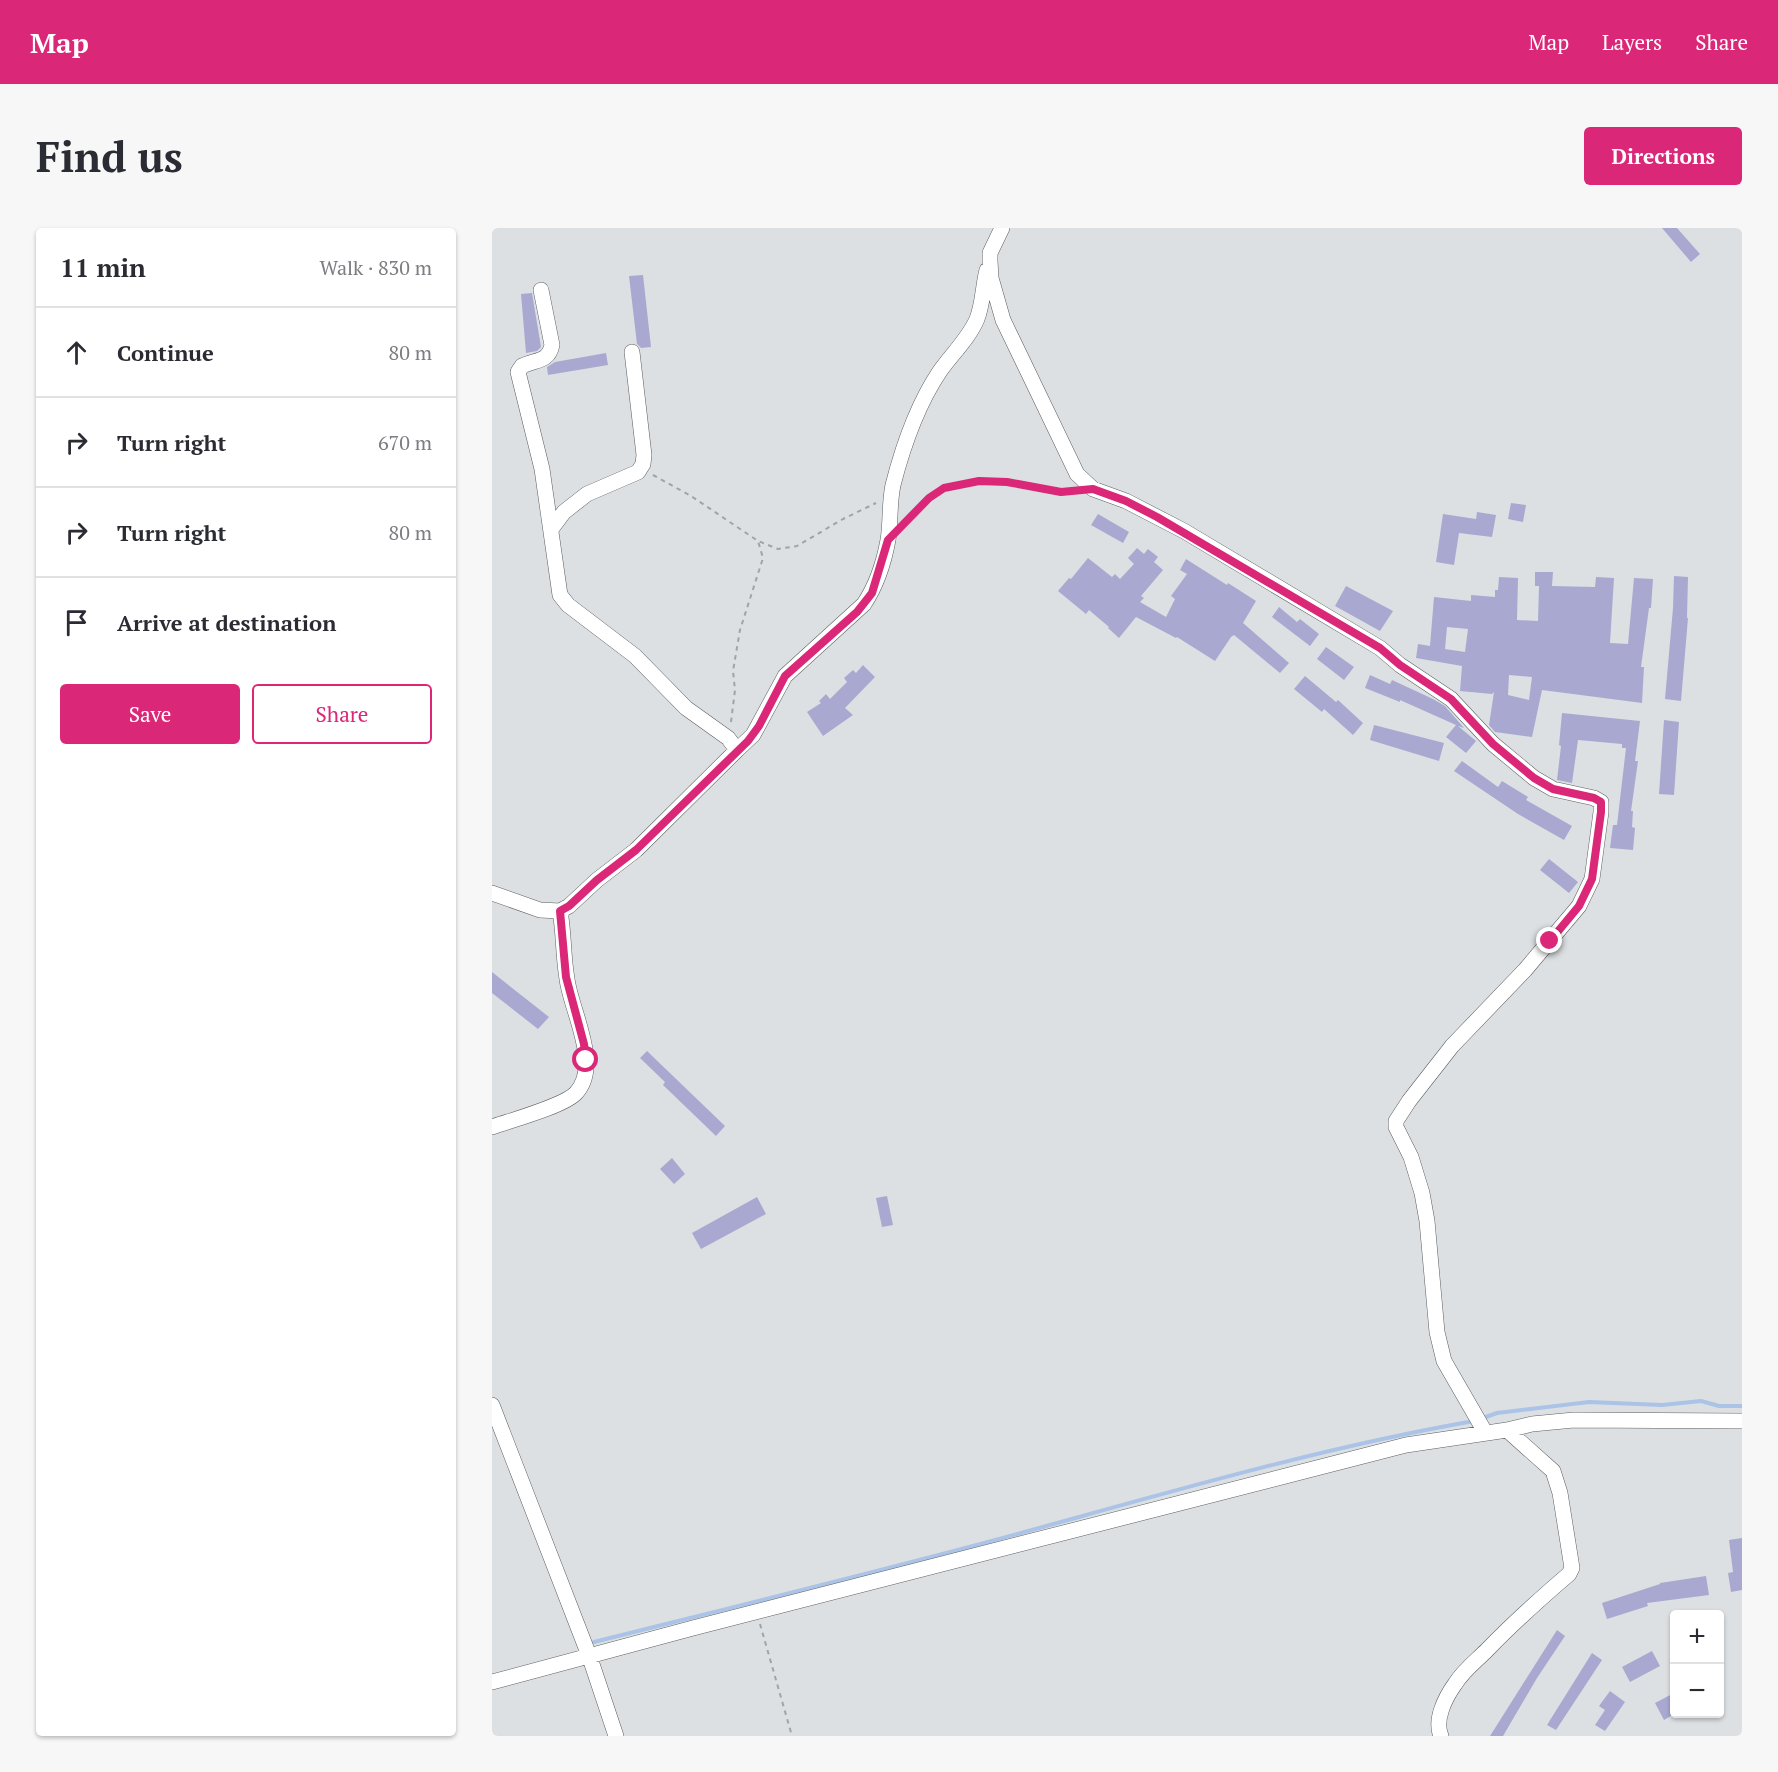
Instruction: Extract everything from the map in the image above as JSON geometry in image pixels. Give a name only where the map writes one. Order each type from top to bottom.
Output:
[{"type":"street","points":[[1002,228],[990,253],[990,261],[991,278],[1003,320],[1077,474],[1093,489],[1126,501],[1184,531],[1380,648],[1400,665],[1451,699],[1493,744],[1534,778],[1553,789],[1594,798],[1601,802],[1592,879],[1579,906],[1525,970],[1452,1046],[1396,1121],[1396,1127],[1411,1157],[1422,1193],[1427,1221],[1437,1332],[1444,1360],[1485,1432]]},
{"type":"street","points":[[492,893],[540,910],[560,911],[569,906],[597,880],[636,850],[732,744],[753,735],[785,676],[864,604],[872,593],[888,540],[891,494],[909,434],[926,395],[973,328],[978,317],[990,261]]},
{"type":"street","points":[[541,290],[552,345],[550,353],[547,357],[522,366],[518,372],[542,469],[560,595],[568,605],[635,656],[686,708],[732,744]]},
{"type":"street","points":[[552,528],[564,512],[587,494],[638,472],[643,464],[644,455],[632,352]]},
{"type":"street","points":[[492,1127],[565,1103],[577,1092],[584,1077],[585,1052],[566,977],[560,911]]},
{"type":"street","points":[[494,1415],[590,1658],[616,1736]]},
{"type":"street","points":[[492,1682],[1406,1444],[1507,1430],[1532,1424],[1574,1420],[1742,1421]]},
{"type":"street","points":[[1441,1736],[1438,1730],[1441,1712],[1453,1686],[1513,1624],[1569,1574],[1572,1568],[1560,1493],[1553,1472],[1507,1430]]},
{"type":"path","points":[[643,464],[653,475],[691,496],[758,541],[778,549],[797,546],[891,494]]},
{"type":"path","points":[[888,540],[929,498],[955,484],[993,482],[1061,492],[1093,489]]},
{"type":"path","points":[[732,744],[734,671],[740,630],[763,558],[758,541]]},
{"type":"path","points":[[757,1612],[792,1736]]},
{"type":"building","points":[[1662,228],[1677,228],[1700,254],[1691,262]]},
{"type":"building","points":[[643,275],[651,347],[641,348],[637,344],[629,276]]},
{"type":"building","points":[[532,293],[541,347],[537,351],[526,353],[521,294]]},
{"type":"building","points":[[606,353],[608,365],[548,375],[547,367],[555,362]]},
{"type":"building","points":[[1511,503],[1526,505],[1523,522],[1508,519]]},
{"type":"building","points":[[1477,512],[1496,515],[1492,537],[1459,533],[1454,565],[1436,562],[1443,514],[1476,519]]},
{"type":"building","points":[[1098,514],[1129,532],[1123,543],[1091,525]]},
{"type":"building","points":[[1137,548],[1144,554],[1148,549],[1158,557],[1154,562],[1163,570],[1141,596],[1144,598],[1140,602],[1166,617],[1175,599],[1171,596],[1187,574],[1180,570],[1186,559],[1256,601],[1243,623],[1289,663],[1280,673],[1234,635],[1215,661],[1177,637],[1136,617],[1119,638],[1089,610],[1086,614],[1058,591],[1088,558],[1112,577],[1115,574],[1120,579],[1134,564],[1128,558]]},
{"type":"building","points":[[1535,572],[1553,572],[1552,586],[1595,587],[1596,577],[1614,578],[1610,643],[1628,644],[1634,578],[1653,579],[1651,608],[1649,608],[1641,667],[1644,667],[1642,703],[1542,690],[1532,737],[1495,732],[1489,725],[1494,692],[1492,694],[1460,691],[1462,666],[1416,658],[1418,644],[1430,646],[1434,597],[1471,601],[1471,595],[1495,597],[1499,577],[1518,578],[1517,620],[1538,621],[1539,586],[1535,586]],"holes":[[[1447,627],[1468,629],[1465,652],[1445,649]],[[1509,675],[1532,677],[1529,700],[1508,695]]]},
{"type":"building","points":[[1674,576],[1688,577],[1688,618],[1681,701],[1665,699]]},
{"type":"building","points":[[1346,586],[1393,611],[1380,631],[1335,606]]},
{"type":"building","points":[[1279,607],[1297,622],[1300,619],[1319,634],[1310,646],[1272,617]]},
{"type":"building","points":[[1326,647],[1354,667],[1344,680],[1317,659]]},
{"type":"building","points":[[863,665],[875,677],[845,708],[853,715],[823,736],[807,712],[821,703],[819,701],[826,694],[830,699],[847,682],[844,678],[853,670],[856,673]]},
{"type":"building","points":[[1370,675],[1390,684],[1392,680],[1445,706],[1464,728],[1458,726],[1476,741],[1466,753],[1446,737],[1456,725],[1400,700],[1400,702],[1365,688]]},
{"type":"building","points":[[1305,676],[1336,702],[1338,700],[1363,723],[1353,735],[1324,709],[1322,712],[1294,689]]},
{"type":"building","points":[[1562,713],[1640,721],[1635,761],[1638,761],[1631,811],[1633,811],[1632,827],[1635,828],[1633,850],[1610,848],[1613,825],[1617,825],[1626,748],[1622,748],[1622,744],[1578,740],[1572,783],[1557,780]]},
{"type":"building","points":[[1664,720],[1679,722],[1674,795],[1659,794]]},
{"type":"building","points":[[1374,725],[1444,743],[1439,761],[1370,740]]},
{"type":"building","points":[[1462,761],[1498,787],[1502,781],[1528,797],[1526,800],[1572,826],[1564,840],[1518,814],[1454,771]]},
{"type":"building","points":[[1549,859],[1578,882],[1569,893],[1540,870]]},
{"type":"building","points":[[492,972],[549,1017],[538,1029],[492,993]]},
{"type":"building","points":[[647,1051],[725,1126],[716,1136],[663,1085],[665,1082],[640,1058]]},
{"type":"building","points":[[672,1158],[685,1174],[674,1184],[660,1169]]},
{"type":"building","points":[[887,1196],[893,1225],[882,1227],[876,1198]]},
{"type":"building","points":[[757,1197],[766,1214],[701,1249],[692,1233]]},
{"type":"building","points":[[1742,1538],[1742,1590],[1731,1592],[1728,1573],[1733,1572],[1729,1540]]},
{"type":"building","points":[[1706,1576],[1709,1595],[1647,1603],[1648,1606],[1607,1619],[1602,1603],[1660,1583]]},
{"type":"building","points":[[1557,1630],[1565,1636],[1503,1736],[1490,1736]]},
{"type":"building","points":[[1652,1651],[1660,1666],[1630,1682],[1622,1667]]},
{"type":"building","points":[[1592,1653],[1602,1660],[1556,1730],[1547,1725]]},
{"type":"building","points":[[1610,1691],[1625,1702],[1605,1731],[1595,1725],[1605,1710],[1599,1706]]},
{"type":"building","points":[[1670,1695],[1670,1716],[1664,1720],[1655,1703]]},
{"type":"waterway","points":[[1483,1418],[1497,1413],[1589,1402],[1662,1405],[1701,1401],[1719,1406],[1742,1406]]},
{"type":"waterway","points":[[594,1642],[939,1555],[1290,1460],[1474,1421]]},
{"type":"route","points":[[586,1060],[584,1044],[566,977],[564,933],[560,911],[636,850],[748,741],[759,726],[785,676],[864,604],[872,593],[888,540],[917,510],[944,488],[979,481],[1007,482],[1061,492],[1093,489],[1126,501],[1184,531],[1380,648],[1400,665],[1451,699],[1493,744],[1534,778],[1553,789],[1594,798],[1601,802],[1592,879],[1579,906],[1550,941]]}]
